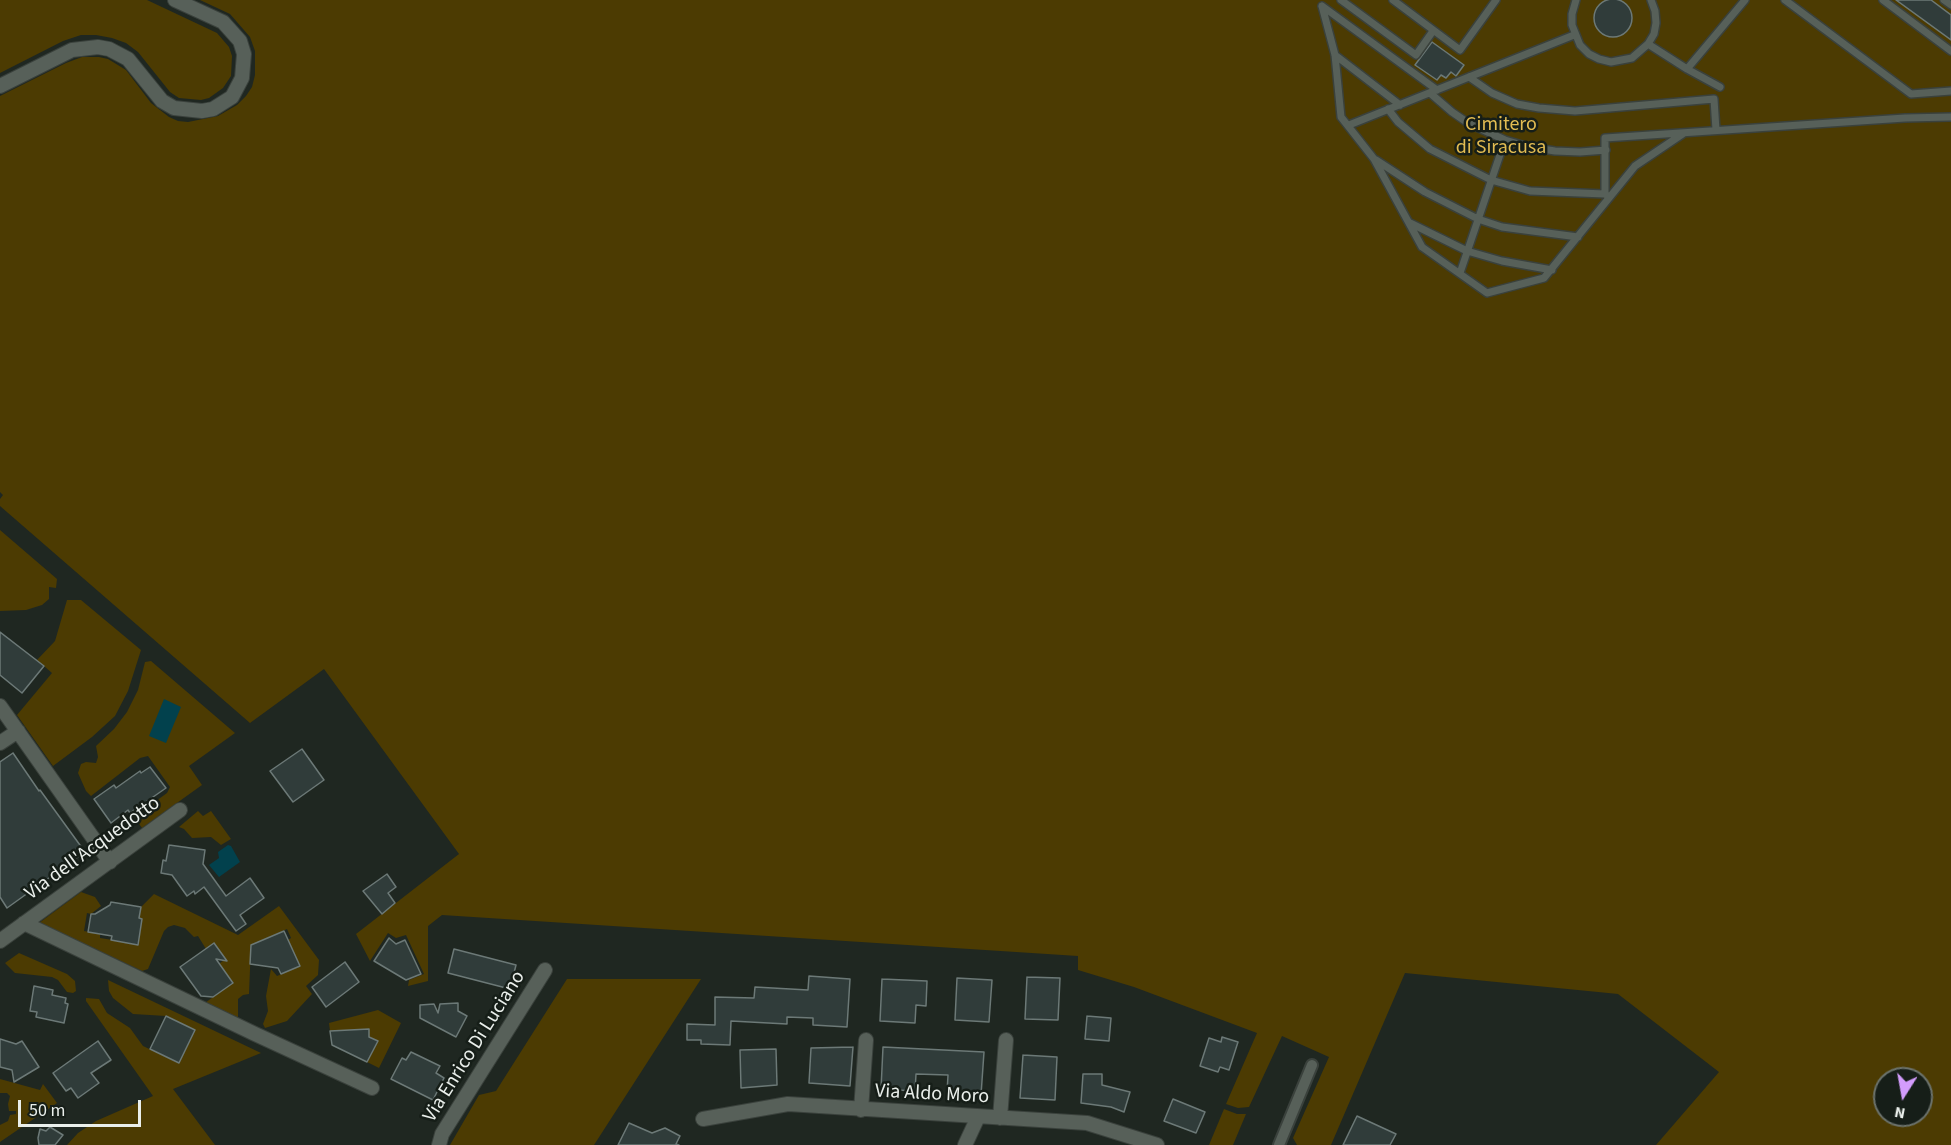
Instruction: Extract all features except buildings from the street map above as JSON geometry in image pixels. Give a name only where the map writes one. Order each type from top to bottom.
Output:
[{"type":"street","points":[[0,86],[72,50],[98,47],[109,49],[128,59],[162,101],[174,108],[202,111],[213,109],[232,97],[243,78],[244,54],[240,41],[224,22],[176,0]]},
{"type":"street","points":[[0,706],[110,862]]},
{"type":"street","points":[[0,743],[18,731]]},
{"type":"street","name":"Via dell'Acquedotto","points":[[0,941],[180,810]]},
{"type":"street","points":[[24,923],[372,1088]]},
{"type":"street","name":"Via Enrico Di Luciano","points":[[439,1145],[442,1134],[545,970]]},
{"type":"street","points":[[861,1110],[866,1040]]},
{"type":"street","points":[[1000,1118],[1006,1040]]},
{"type":"street","points":[[1279,1145],[1312,1065]]},
{"type":"street","name":"Via Aldo Moro","points":[[703,1119],[788,1104],[1087,1123],[1157,1145]]},
{"type":"street","points":[[964,1145],[978,1117]]},
{"type":"lane","points":[[1341,0],[1416,55],[1433,31]]},
{"type":"lane","points":[[1393,0],[1460,50],[1494,3],[1484,0]]},
{"type":"lane","points":[[1576,0],[1572,14],[1574,35],[1589,54],[1611,62],[1632,57],[1648,44],[1656,23],[1652,0]]},
{"type":"lane","points":[[1687,69],[1745,0]]},
{"type":"lane","points":[[1785,0],[1911,94],[1951,91]]},
{"type":"lane","points":[[1883,0],[1951,51]]},
{"type":"lane","points":[[1944,0],[1951,5]]},
{"type":"lane","points":[[1606,150],[1580,152],[1529,147],[1505,140],[1468,123],[1452,112],[1433,91],[1322,6],[1335,55],[1341,117],[1374,159],[1422,246],[1487,293],[1544,279],[1607,196],[1635,166],[1684,133]]},
{"type":"lane","points":[[1349,125],[1574,35]]},
{"type":"lane","points":[[1648,44],[1662,55],[1720,87]]},
{"type":"lane","points":[[1335,55],[1400,105]]},
{"type":"lane","points":[[1469,77],[1492,93],[1517,104],[1539,108],[1575,111],[1714,99],[1716,130]]},
{"type":"lane","points":[[1388,109],[1398,122],[1430,149],[1491,180],[1530,191],[1607,196]]},
{"type":"lane","points":[[1607,196],[1605,138],[1951,117]]},
{"type":"lane","points":[[1460,273],[1505,140]]},
{"type":"lane","points":[[1374,159],[1425,192],[1478,219],[1502,227],[1578,237]]},
{"type":"lane","points":[[1409,223],[1467,251],[1502,261],[1552,270]]},
{"type":"green space","points":[[0,0],[147,0],[217,33],[229,47],[232,56],[231,76],[223,88],[209,98],[201,100],[179,98],[170,92],[138,52],[126,43],[96,35],[81,35],[63,41],[0,73]]},
{"type":"green space","name":"Cimitero di Siracusa","points":[[200,0],[1951,0],[1951,1145],[1656,1145],[1719,1072],[1618,994],[1405,973],[1331,1145],[1297,1145],[1293,1138],[1329,1057],[1282,1036],[1249,1107],[1238,1108],[1226,1104],[1257,1033],[1134,987],[1078,970],[1078,956],[442,915],[428,926],[428,981],[408,986],[409,980],[424,974],[406,935],[396,938],[388,933],[370,961],[356,934],[459,854],[324,669],[250,723],[0,506],[0,499],[3,495],[0,492],[0,96],[66,63],[82,57],[99,57],[108,59],[126,70],[151,103],[169,117],[188,122],[218,116],[237,105],[252,87],[255,75],[255,51],[250,37],[230,14]]},
{"type":"green space","points":[[0,530],[57,579],[56,588],[49,587],[49,599],[42,605],[26,610],[0,611]]},
{"type":"green space","points":[[67,600],[81,600],[141,650],[128,691],[115,716],[92,737],[53,766],[17,715],[52,673],[37,660],[55,641]]},
{"type":"green space","points":[[151,661],[235,733],[189,766],[202,785],[142,828],[134,817],[167,793],[170,787],[148,756],[140,758],[91,796],[86,791],[78,773],[81,764],[96,763],[98,757],[96,746],[114,729],[127,712],[138,690],[145,662]]},
{"type":"green space","points":[[198,811],[203,816],[211,811],[231,839],[221,845],[211,837],[192,838],[179,827]]},
{"type":"green space","points":[[81,892],[95,897],[101,906],[91,914],[87,913],[84,931],[100,934],[100,938],[138,944],[142,919],[139,918],[141,907],[154,894],[238,935],[279,906],[319,960],[318,975],[306,986],[312,994],[287,1021],[265,1028],[263,1024],[268,1011],[266,996],[271,969],[277,976],[300,966],[288,940],[291,938],[287,929],[251,945],[249,994],[238,999],[238,1019],[205,1003],[233,982],[219,964],[225,959],[215,944],[206,949],[198,936],[194,937],[185,928],[174,925],[164,931],[148,969],[142,971],[39,923]]},
{"type":"green space","points":[[19,953],[67,974],[75,981],[76,991],[67,992],[58,980],[52,977],[15,973],[5,963]]},
{"type":"green space","points":[[567,979],[701,979],[594,1145],[450,1145],[479,1095],[496,1091]]},
{"type":"green space","points":[[108,980],[261,1053],[173,1089],[215,1145],[67,1145],[78,1133],[96,1121],[153,1096],[86,998],[99,999],[107,1013],[130,1028],[143,1046],[179,1063],[195,1030],[166,1016],[133,1014],[113,998],[109,991]]},
{"type":"green space","points":[[378,1010],[401,1023],[379,1068],[367,1062],[378,1042],[369,1037],[330,1031],[329,1023]]},
{"type":"green space","points":[[0,1079],[40,1090],[43,1084],[57,1103],[0,1142],[0,1125],[8,1121],[10,1115],[16,1114],[16,1111],[9,1111],[10,1096],[7,1093],[0,1093]]},
{"type":"green space","points":[[1224,1109],[1237,1114],[1246,1114],[1233,1145],[1209,1145]]},
{"type":"water","points":[[164,699],[181,707],[166,743],[149,736]]},
{"type":"water","points":[[228,845],[231,846],[240,862],[219,877],[209,865],[219,858],[218,852]]}]
